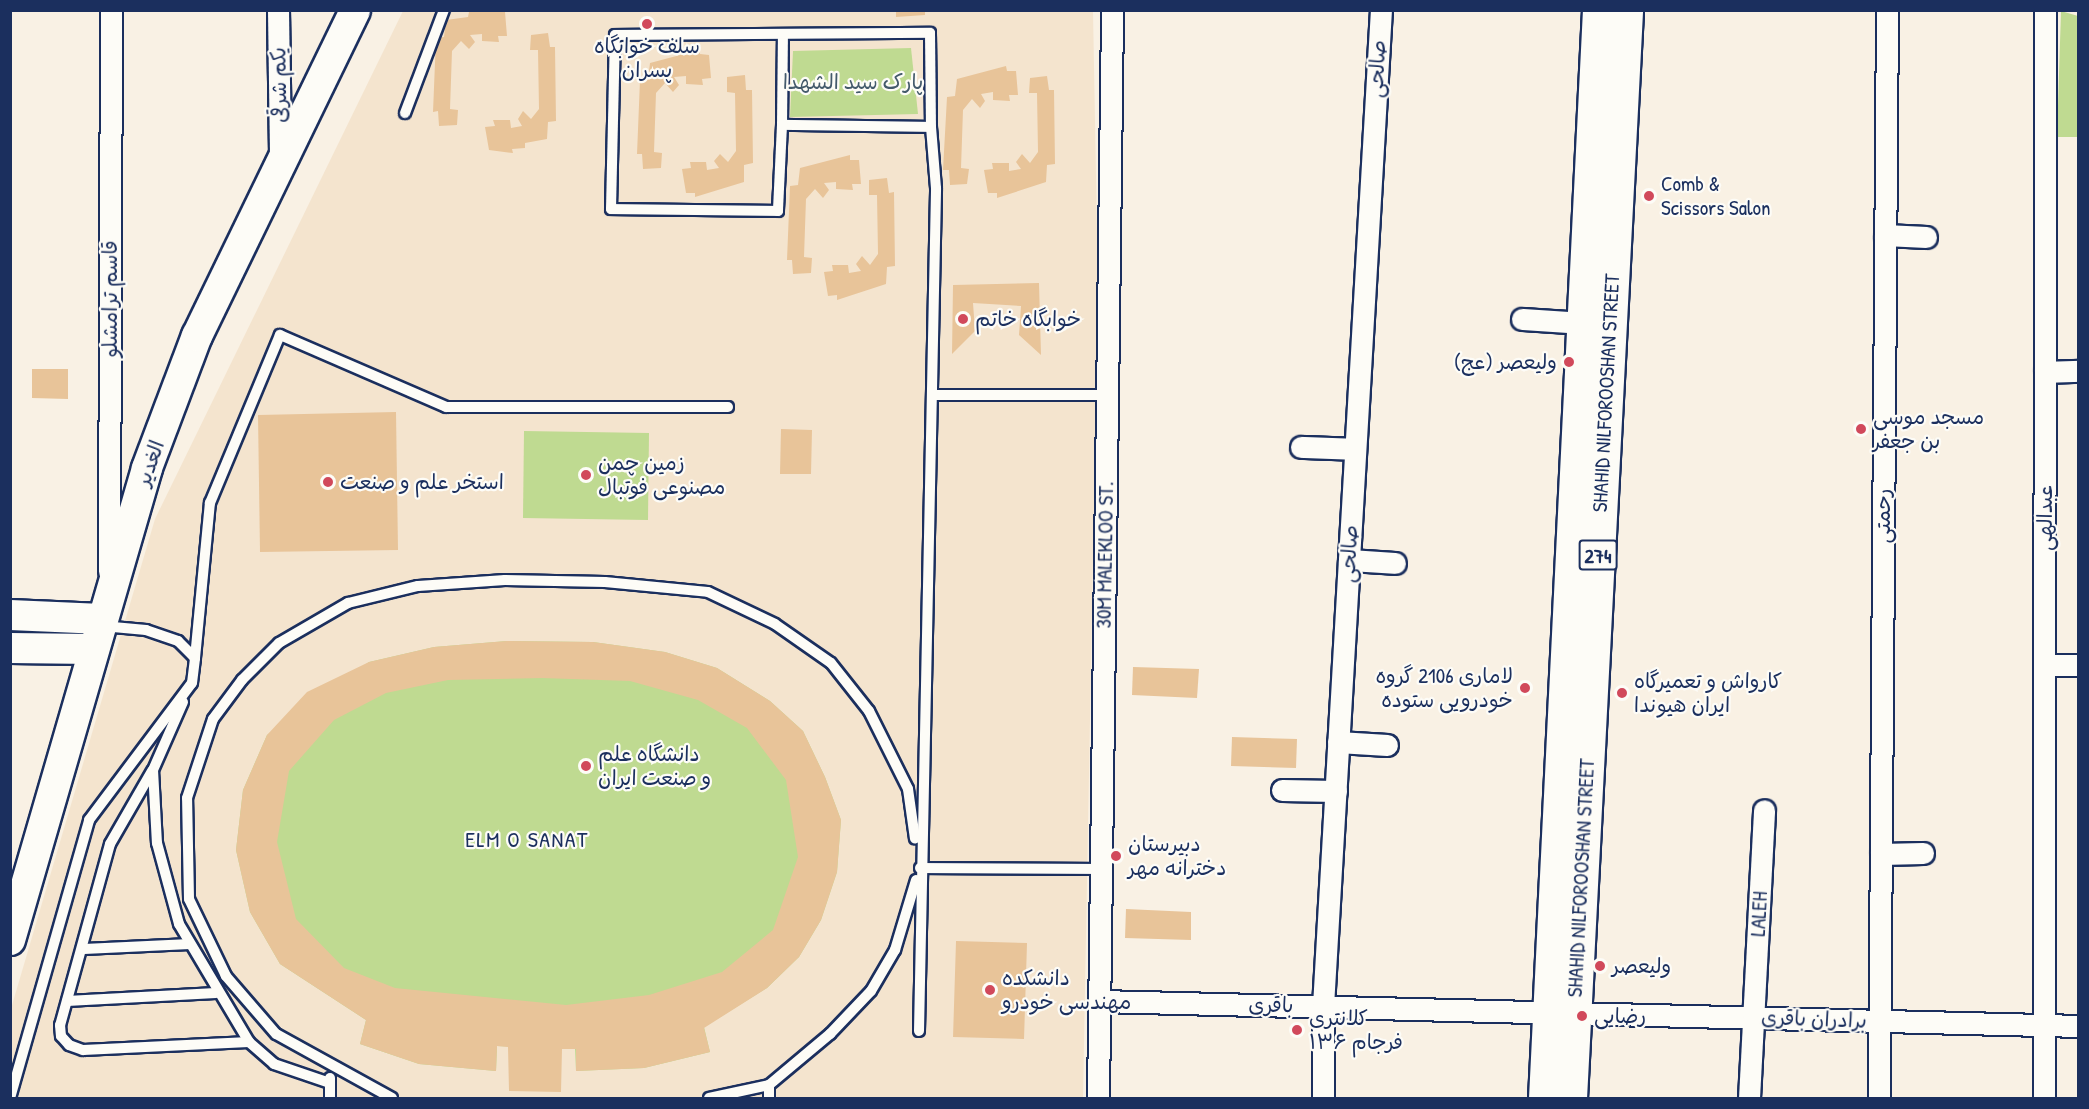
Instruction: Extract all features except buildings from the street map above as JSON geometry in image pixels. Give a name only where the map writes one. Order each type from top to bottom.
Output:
[{"type":"main road","name":"الغدیر","points":[[10,940],[109,586],[147,468],[197,336],[280,159],[355,10]]},
{"type":"main road","name":"SHAHID NILFOROOSHAN STREET","points":[[1570,1098],[1562,1013],[1584,323],[1599,10]]},
{"type":"main road","name":"SHAHID NILFOROOSHAN STREET","points":[[1545,1098],[1562,1013],[1626,10]]},
{"type":"main road","points":[[10,615],[98,631]]},
{"type":"main road","points":[[10,648],[98,631]]},
{"type":"street","name":"قاسم ترامشلو","points":[[109,586],[111,10]]},
{"type":"street","name":"یکم شرقی","points":[[278,10],[280,159]]},
{"type":"street","name":"30M MALEKLOO ST.","points":[[1098,1098],[1113,10]]},
{"type":"street","name":"صالحی","points":[[1323,1098],[1323,1006],[1381,10]]},
{"type":"street","name":"رحمتی","points":[[1879,1098],[1887,10]]},
{"type":"street","name":"عبدالهی","points":[[2044,1098],[2045,10]]},
{"type":"street","points":[[1885,235],[1926,237]]},
{"type":"street","points":[[1522,319],[1584,323]]},
{"type":"street","points":[[2045,372],[2079,371]]},
{"type":"street","points":[[1301,447],[1355,449]]},
{"type":"street","points":[[1349,560],[1395,563]]},
{"type":"street","points":[[2045,665],[2079,664]]},
{"type":"street","points":[[1338,742],[1387,745]]},
{"type":"street","points":[[1282,790],[1336,791]]},
{"type":"street","name":"LALEH","points":[[1749,1098],[1764,810]]},
{"type":"street","points":[[1881,854],[1923,853]]},
{"type":"street","name":"باقری","points":[[1100,1001],[1562,1013]]},
{"type":"street","name":"برادران باقری","points":[[1562,1013],[2079,1026]]},
{"type":"lane","points":[[405,113],[444,10]]},
{"type":"lane","points":[[783,35],[778,211],[611,209],[615,34],[930,33],[931,128],[936,188],[920,868],[919,1031]]},
{"type":"lane","points":[[782,125],[931,128]]},
{"type":"lane","points":[[249,1042],[83,1050],[69,1045],[61,1036],[67,1000],[84,949],[110,844],[153,770],[192,683],[210,503],[280,335],[446,407],[728,408]]},
{"type":"lane","points":[[932,395],[1107,395]]},
{"type":"lane","points":[[392,1098],[329,1066],[276,1034],[226,976],[189,899],[187,798],[213,719],[242,680],[279,644],[348,603],[418,586],[505,580],[605,582],[708,592],[775,624],[831,663],[869,711],[908,789],[920,868],[895,950],[871,991],[830,1034],[769,1085],[709,1098]]},
{"type":"lane","points":[[98,631],[146,630],[178,641],[195,658]]},
{"type":"lane","points":[[10,1098],[89,820],[192,683]]},
{"type":"lane","points":[[153,770],[157,843],[179,924],[216,993],[249,1042],[274,1064],[330,1083]]},
{"type":"lane","points":[[920,868],[1101,869]]},
{"type":"lane","points":[[84,949],[190,944]]},
{"type":"lane","points":[[67,1000],[216,993]]},
{"type":"lane","points":[[329,1066],[330,1098]]},
{"type":"lane","points":[[769,1085],[770,1098]]},
{"type":"shaded area","name":"دانشگاه علم و صنعت ایران","points":[[403,11],[1093,11],[1098,287],[1083,1098],[11,1098],[10,1012],[155,519]]},
{"type":"green space","points":[[2061,11],[2078,16],[2078,137],[2057,137]]},
{"type":"green space","name":"پارک سید الشهدا","points":[[911,48],[918,114],[790,117],[793,51]]},
{"type":"green space","name":"زمین چمن مصنوعی فوتبال","points":[[524,431],[649,433],[648,520],[523,518]]},
{"type":"green space","points":[[507,641],[593,642],[665,652],[717,668],[770,701],[803,731],[825,777],[841,820],[837,872],[821,920],[799,957],[767,988],[704,1027],[710,1052],[644,1068],[576,1071],[575,1049],[497,1046],[496,1071],[419,1064],[360,1044],[366,1020],[280,964],[250,912],[236,850],[243,790],[267,735],[369,662],[434,647]]},
{"type":"place","name":"سلف خوابگاه پسران","points":[[647,24]]},
{"type":"place","name":"Comb & Scissors Salon","points":[[1649,196]]},
{"type":"place","name":"خوابگاه خاتم","points":[[963,319]]},
{"type":"place","name":"ولیعصر (عج)","points":[[1569,362]]},
{"type":"place","name":"مسجد موسی بن جعفر","points":[[1861,429]]},
{"type":"place","name":"زمین چمن مصنوعی فوتبال","points":[[586,475]]},
{"type":"place","name":"استخر علم و صنعت","points":[[328,482]]},
{"type":"place","name":"لاماری 2106 گروه خودرویی ستوده","points":[[1525,688]]},
{"type":"place","name":"کارواش و تعمیرگاه ایران هیوندا","points":[[1622,693]]},
{"type":"place","name":"دانشگاه علم و صنعت ایران","points":[[586,766]]},
{"type":"place","name":"دبیرستان دخترانه مهر","points":[[1116,856]]},
{"type":"place","name":"ولیعصر","points":[[1600,966]]},
{"type":"place","name":"دانشکده مهندسی خودرو","points":[[990,990]]},
{"type":"place","name":"رضایی","points":[[1582,1016]]},
{"type":"place","name":"کلانتری ۱۳۶ فرجام","points":[[1297,1030]]},
{"type":"district","name":"ELM O SANAT","points":[[527,840]]}]
